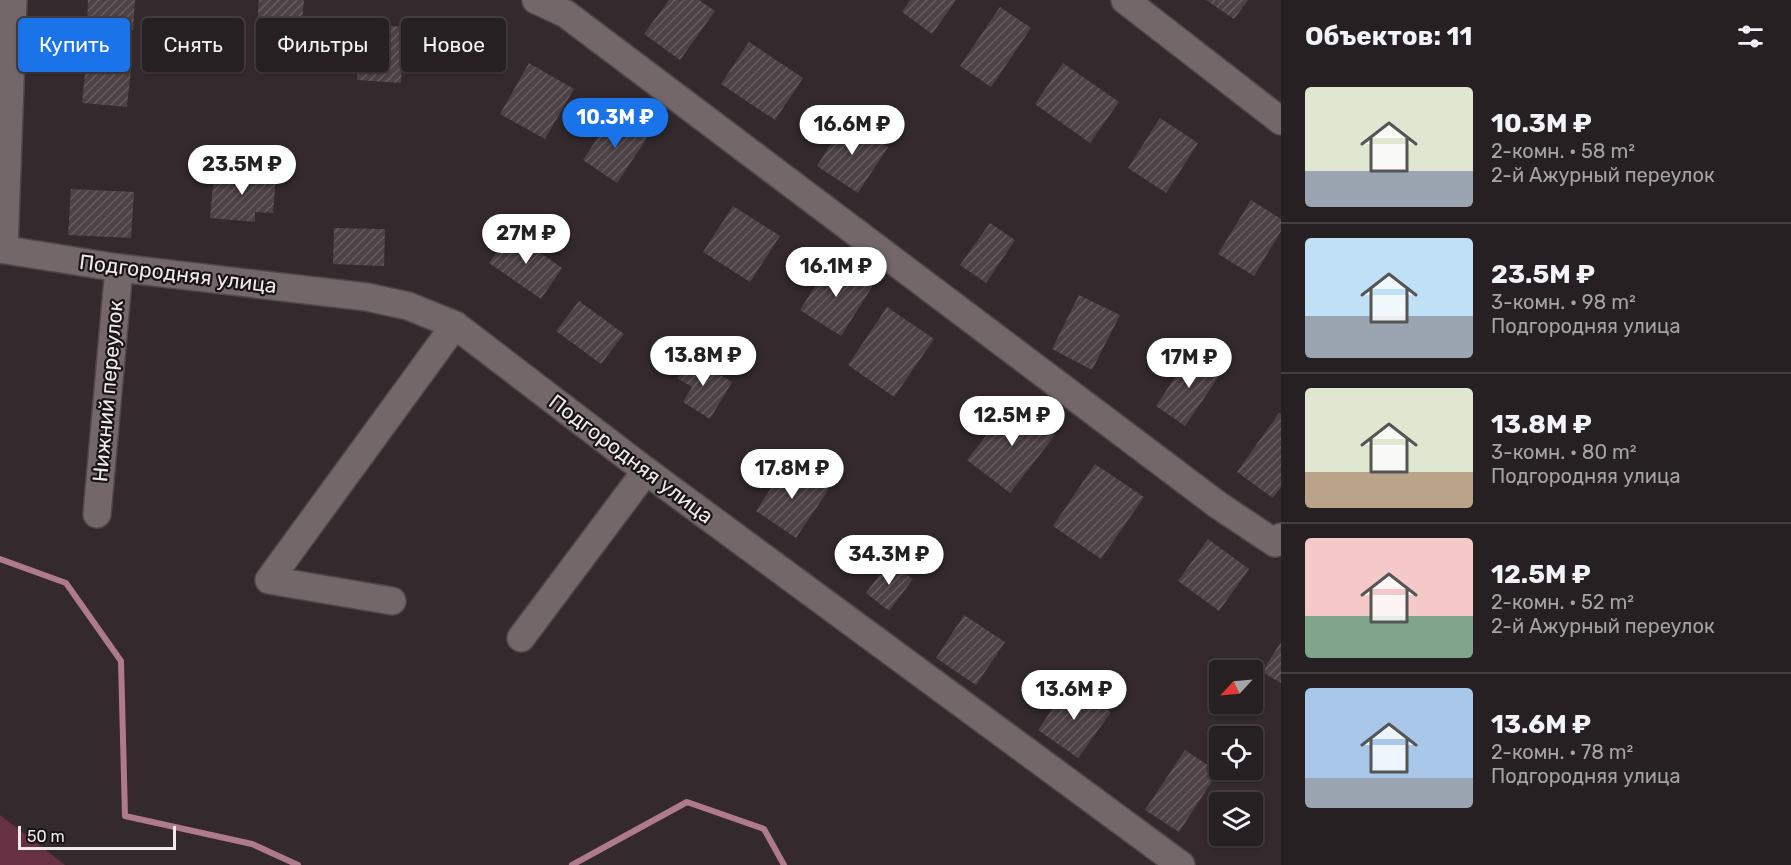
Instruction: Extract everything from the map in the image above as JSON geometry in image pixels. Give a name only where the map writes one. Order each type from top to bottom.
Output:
[{"type":"street","points":[[2,249],[13,0]]},
{"type":"street","points":[[536,0],[566,14],[1218,505],[1275,543],[1281,537]]},
{"type":"street","points":[[1125,0],[1281,121]]},
{"type":"street","name":"Подгородняя улица","points":[[2,249],[119,268],[367,297],[408,306],[455,326],[646,471],[1181,865]]},
{"type":"street","name":"Нижний переулок","points":[[97,514],[119,268]]},
{"type":"street","points":[[392,601],[269,580],[455,326]]},
{"type":"street","points":[[521,638],[646,471]]},
{"type":"shaded area","points":[[0,815],[65,865],[0,865]]},
{"type":"building","points":[[88,0],[135,0],[133,30],[130,30],[130,18],[87,18]]},
{"type":"building","points":[[259,0],[304,0],[302,18],[258,18]]},
{"type":"building","points":[[669,0],[699,0],[715,11],[680,60],[644,34]]},
{"type":"building","points":[[910,0],[956,0],[932,34],[902,12]]},
{"type":"building","points":[[1206,0],[1248,0],[1234,19]]},
{"type":"building","points":[[1000,7],[1031,28],[991,87],[960,66]]},
{"type":"building","points":[[389,26],[401,27],[401,83],[357,80],[358,72],[389,72]]},
{"type":"building","points":[[749,42],[803,78],[775,120],[721,84]]},
{"type":"building","points":[[529,63],[574,89],[545,139],[500,114]]},
{"type":"building","points":[[1063,63],[1119,102],[1090,143],[1035,104]]},
{"type":"building","points":[[131,69],[127,107],[82,103],[85,72],[130,72]]},
{"type":"building","points":[[613,115],[647,138],[617,183],[583,160]]},
{"type":"building","points":[[1160,118],[1198,143],[1166,193],[1128,168]]},
{"type":"building","points":[[846,120],[888,147],[858,193],[817,166]]},
{"type":"building","points":[[214,172],[276,177],[273,213],[255,212],[255,222],[210,218]]},
{"type":"building","points":[[71,189],[134,192],[131,238],[68,235]]},
{"type":"building","points":[[1251,200],[1281,219],[1281,231],[1254,276],[1218,254]]},
{"type":"building","points":[[733,206],[780,236],[750,282],[703,252]]},
{"type":"building","points":[[990,223],[1015,240],[986,283],[960,265]]},
{"type":"building","points":[[334,228],[385,229],[384,266],[333,264]]},
{"type":"building","points":[[511,232],[562,268],[541,299],[489,263]]},
{"type":"building","points":[[831,261],[872,287],[841,336],[800,310]]},
{"type":"building","points":[[1079,295],[1120,315],[1092,370],[1052,349]]},
{"type":"building","points":[[579,301],[624,334],[601,364],[556,331]]},
{"type":"building","points":[[887,307],[934,339],[894,397],[848,365]]},
{"type":"building","points":[[1192,352],[1222,372],[1185,426],[1156,406]]},
{"type":"building","points":[[690,357],[732,382],[710,419],[683,402],[692,387],[677,378]]},
{"type":"building","points":[[1013,401],[1056,434],[1010,493],[967,460]]},
{"type":"building","points":[[1279,413],[1281,414],[1281,487],[1273,498],[1237,472]]},
{"type":"building","points":[[788,462],[829,489],[796,538],[756,511]]},
{"type":"building","points":[[1095,464],[1144,497],[1101,559],[1053,526]]},
{"type":"building","points":[[1208,539],[1249,569],[1219,611],[1178,581]]},
{"type":"building","points":[[889,562],[913,579],[889,611],[866,593]]},
{"type":"building","points":[[964,615],[1005,642],[976,685],[936,658]]},
{"type":"building","points":[[1281,642],[1281,683],[1263,670]]},
{"type":"building","points":[[1070,683],[1111,712],[1078,758],[1038,730]]},
{"type":"building","points":[[1185,750],[1209,766],[1209,780],[1213,780],[1179,832],[1145,810]]},
{"type":"waterway","points":[[0,559],[66,583],[121,661],[125,816],[252,844],[298,865]]},
{"type":"waterway","points":[[572,865],[687,802],[764,829],[784,865]]}]
